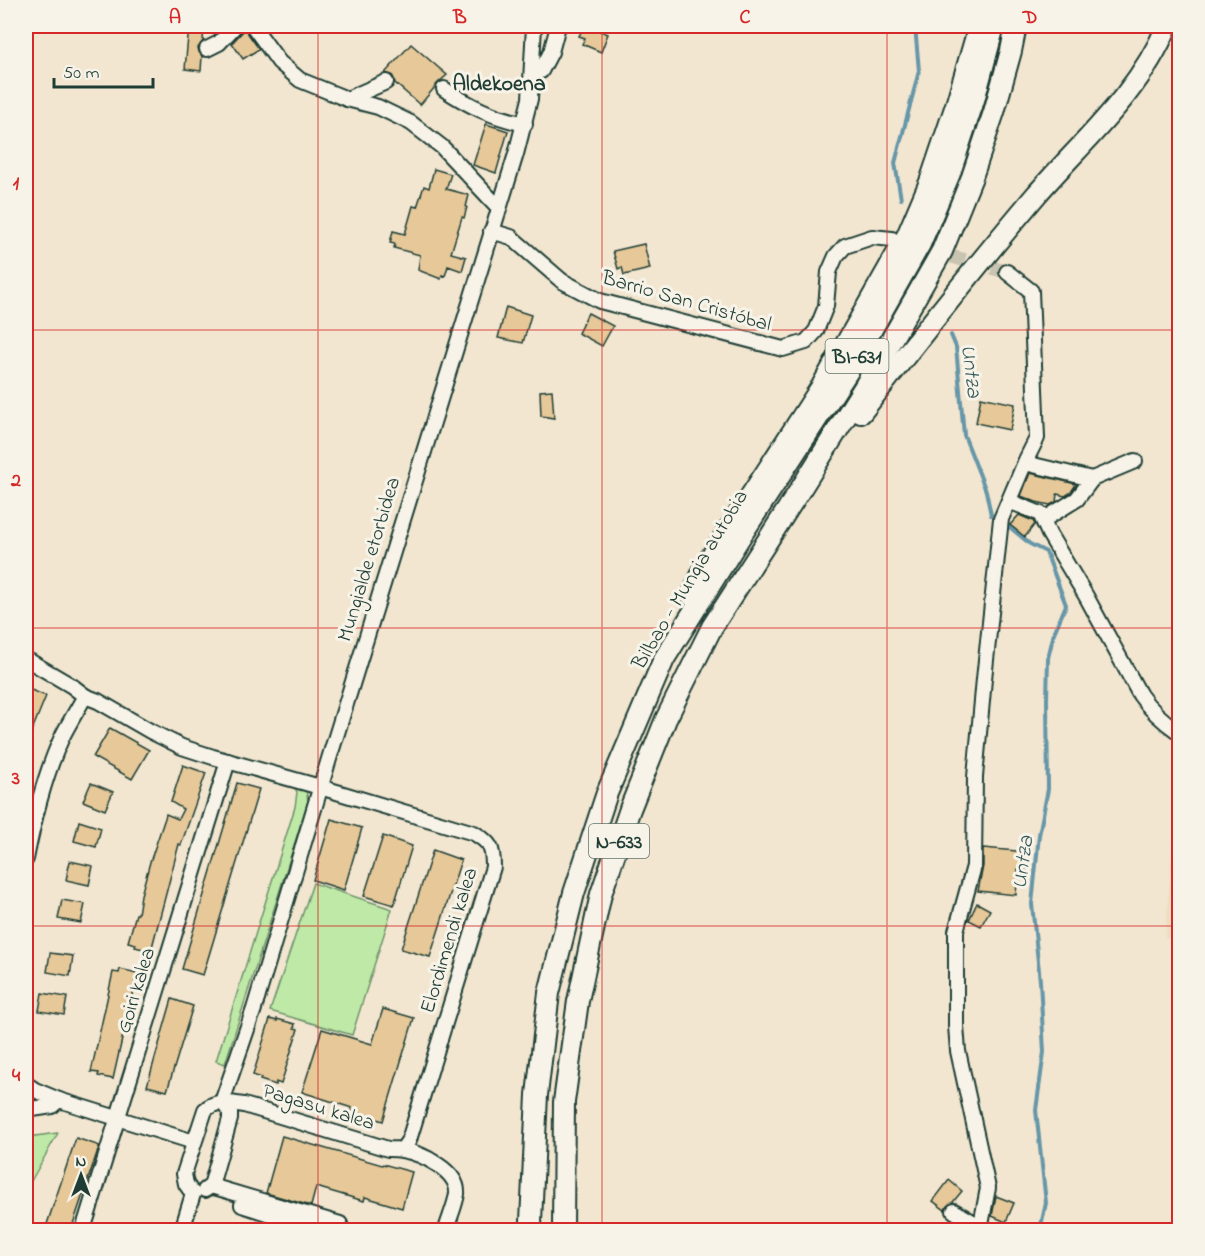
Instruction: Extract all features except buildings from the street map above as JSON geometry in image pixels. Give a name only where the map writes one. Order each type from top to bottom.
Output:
[{"type":"highway","name":"N-633","points":[[664,659],[706,565],[822,386],[907,236],[942,149],[979,26]]},
{"type":"highway","name":"Bilbao - Mungia autobia","points":[[532,1230],[537,1095],[549,993],[574,893],[607,793],[664,659],[848,371],[920,244],[950,173],[974,100],[994,26]]},
{"type":"highway","name":"BI-631","points":[[800,490],[865,386],[942,251],[972,177],[994,112],[1016,26]]},
{"type":"highway","points":[[800,490],[958,289],[1135,81],[1167,26]]},
{"type":"highway","name":"N-633","points":[[563,1230],[564,1102],[579,1001],[601,894],[630,809],[666,719],[712,627],[800,490]]},
{"type":"street","points":[[207,49],[219,43],[235,26]]},
{"type":"street","points":[[253,26],[279,62],[300,80],[347,99],[378,107],[411,123],[442,147],[498,208]]},
{"type":"street","name":"Mungialde etorbidea","points":[[202,1191],[186,1184],[184,1174],[205,1110],[212,1104],[222,1102],[254,1009],[525,124],[530,99],[534,26]]},
{"type":"street","points":[[532,72],[541,71],[551,52],[558,26]]},
{"type":"street","points":[[347,99],[386,82]]},
{"type":"street","points":[[444,89],[474,108],[525,124]]},
{"type":"street","name":"Barrio San Cristóbal","points":[[491,231],[511,237],[562,281],[600,301],[783,349],[806,342],[816,331],[826,306],[829,272],[836,256],[845,246],[872,237],[892,239]]},
{"type":"street","points":[[954,1211],[980,1228],[988,1188],[958,1051],[957,931],[974,866],[975,777],[1001,519],[1037,438],[1031,291],[1007,272]]},
{"type":"street","points":[[1009,501],[1048,517],[1077,499],[1092,479],[1135,461]]},
{"type":"street","points":[[1025,463],[1092,479]]},
{"type":"street","points":[[1040,514],[1140,695],[1149,708],[1179,733]]},
{"type":"street","points":[[26,659],[85,696],[182,747],[321,787]]},
{"type":"street","points":[[26,859],[38,802],[50,767],[62,737],[85,696]]},
{"type":"street","name":"Goiri kalea","points":[[83,1230],[228,761]]},
{"type":"street","name":"Elordimendi kalea","points":[[321,787],[474,833],[491,846],[493,854],[493,867],[483,902],[409,1140],[402,1150]]},
{"type":"street","points":[[26,1084],[59,1100],[194,1142]]},
{"type":"street","points":[[26,1110],[52,1106],[59,1100]]},
{"type":"street","points":[[182,1230],[202,1191],[231,1119],[230,1112],[222,1102]]},
{"type":"street","name":"Pagasu kalea","points":[[222,1102],[244,1104],[388,1149],[402,1150],[434,1162],[454,1180],[457,1193],[446,1230]]},
{"type":"street","points":[[202,1191],[340,1224]]},
{"type":"street","points":[[202,1191],[320,1230]]},
{"type":"shaded area","points":[[1175,813],[1180,813],[1179,940],[1165,938]]},
{"type":"green space","points":[[293,785],[306,790],[308,801],[225,1064],[216,1061],[295,807],[297,792]]},
{"type":"green space","points":[[313,883],[392,909],[352,1035],[270,1011]]},
{"type":"green space","points":[[58,1133],[26,1190],[26,1139]]},
{"type":"waterway","name":"Untza","points":[[901,199],[895,163],[919,71],[915,26]]},
{"type":"waterway","name":"Untza","points":[[951,335],[956,347],[964,435],[986,491],[991,515]]},
{"type":"waterway","name":"Untza","points":[[1006,524],[1030,544],[1046,552],[1066,605],[1054,633],[1048,658],[1048,789],[1039,835],[1032,904],[1044,1052],[1036,1110],[1046,1203],[1040,1230]]},
{"type":"tunnel","points":[[911,245],[1007,272]]},
{"type":"district","name":"Aldekoena","points":[[499,82]]}]
